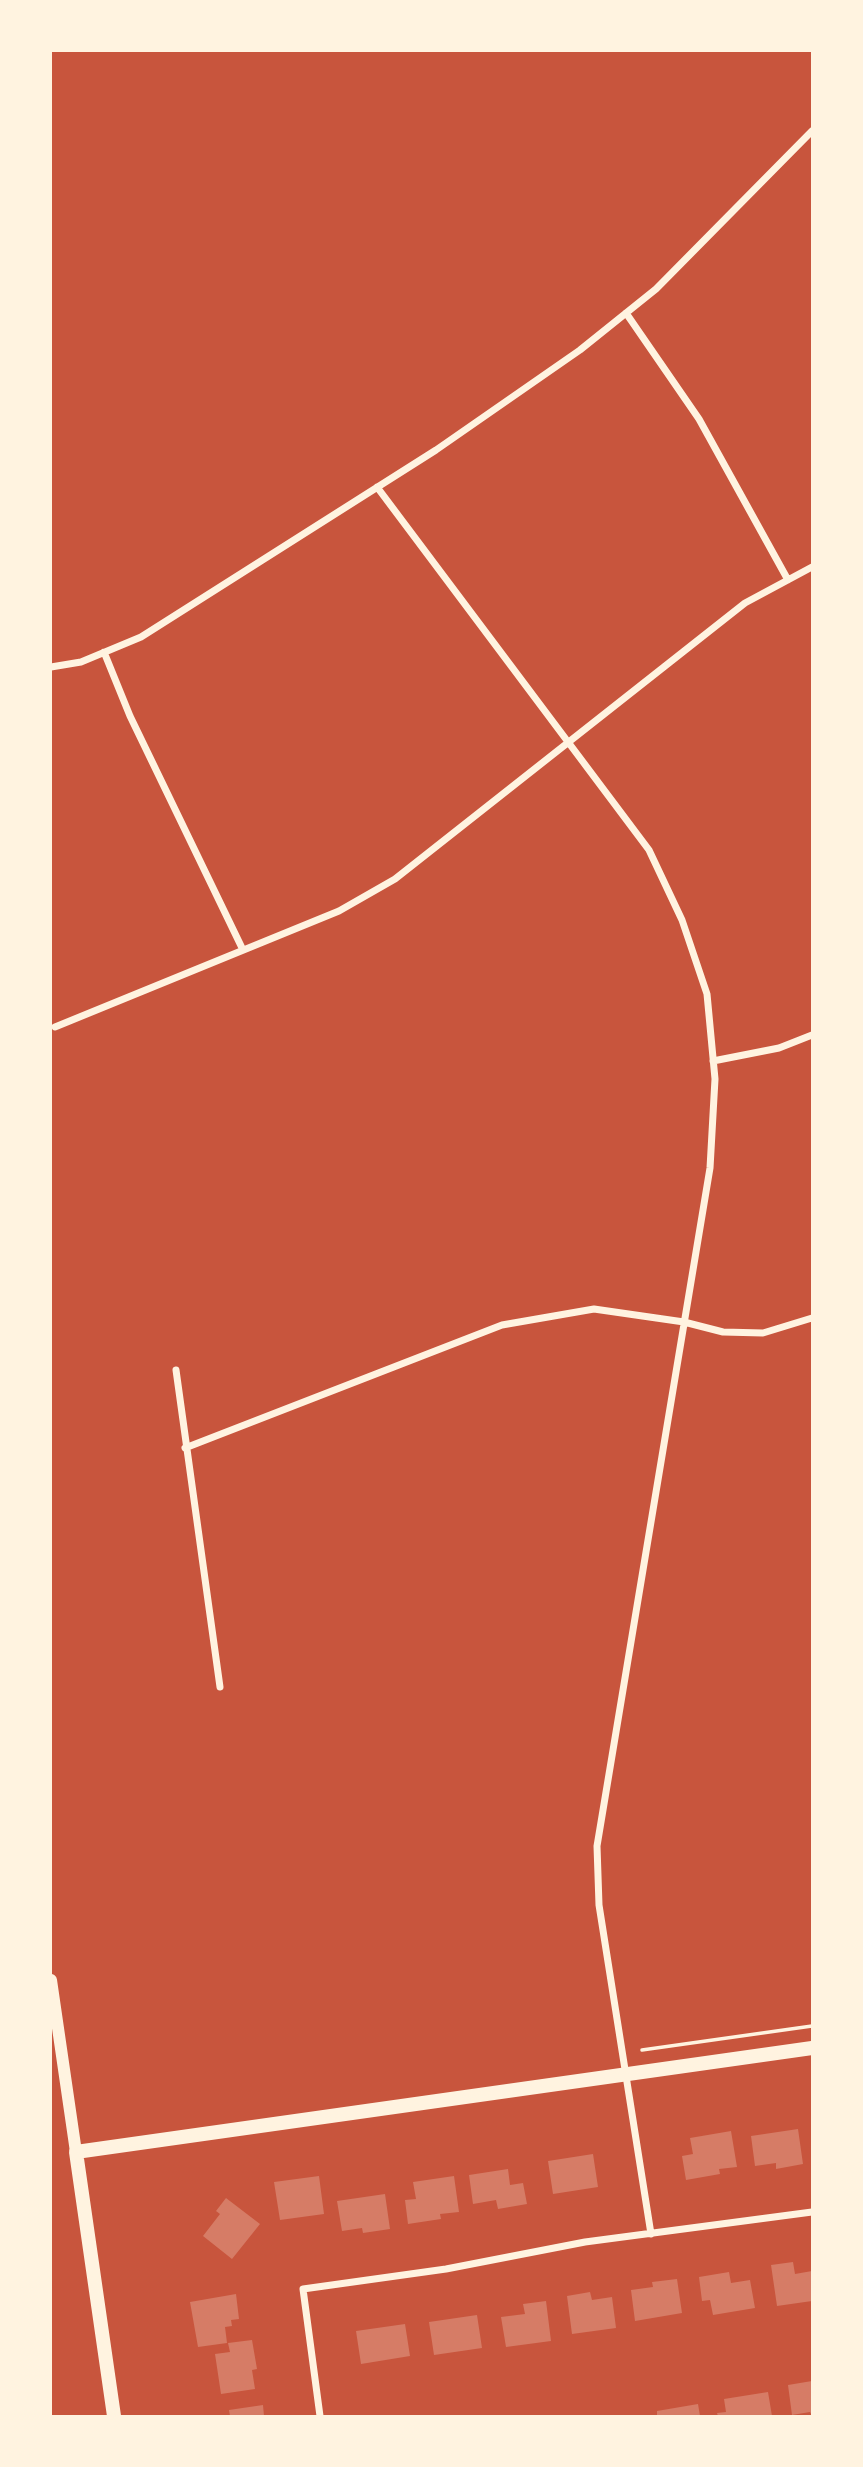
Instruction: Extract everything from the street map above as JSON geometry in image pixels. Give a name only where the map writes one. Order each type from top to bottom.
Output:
[{"type":"main road","points":[[114,2416],[76,2152],[812,2048]]},
{"type":"street","points":[[51,667],[81,662],[141,637],[377,487],[580,349],[656,289],[812,131]]},
{"type":"street","points":[[626,313],[699,419],[788,580]]},
{"type":"street","points":[[377,487],[649,850],[682,920],[707,994],[713,1061],[710,1168],[597,1846],[599,1905],[651,2234]]},
{"type":"street","points":[[54,1027],[339,911],[395,879],[745,603],[812,567]]},
{"type":"street","points":[[104,652],[130,716],[243,950]]},
{"type":"street","points":[[713,1061],[779,1048],[812,1035]]},
{"type":"street","points":[[185,1448],[502,1325],[594,1309],[684,1322],[723,1332],[763,1333],[812,1318]]},
{"type":"street","points":[[176,1370],[220,1687]]},
{"type":"street","points":[[51,1980],[76,2152]]},
{"type":"street","points":[[320,2416],[303,2289],[446,2269],[585,2242],[812,2212]]},
{"type":"path","points":[[642,2050],[812,2026]]},
{"type":"building","points":[[798,2129],[803,2164],[776,2169],[776,2163],[755,2166],[751,2136]]},
{"type":"building","points":[[731,2131],[737,2167],[719,2169],[720,2174],[686,2180],[682,2156],[693,2154],[690,2138]]},
{"type":"building","points":[[593,2154],[598,2187],[553,2194],[548,2161]]},
{"type":"building","points":[[508,2169],[510,2185],[523,2183],[527,2204],[498,2209],[496,2200],[473,2204],[469,2175]]},
{"type":"building","points":[[319,2176],[324,2214],[280,2220],[274,2182]]},
{"type":"building","points":[[454,2176],[459,2212],[440,2214],[441,2219],[408,2224],[405,2200],[416,2199],[413,2182]]},
{"type":"building","points":[[385,2194],[390,2229],[363,2233],[362,2228],[342,2231],[337,2201]]},
{"type":"building","points":[[226,2198],[260,2224],[232,2259],[203,2236],[220,2214],[216,2211]]},
{"type":"building","points":[[793,2262],[795,2274],[812,2271],[812,2301],[777,2306],[771,2265]]},
{"type":"building","points":[[729,2272],[731,2283],[750,2280],[755,2308],[713,2315],[710,2300],[702,2301],[699,2277]]},
{"type":"building","points":[[677,2279],[682,2313],[635,2321],[631,2290],[653,2287],[652,2282]]},
{"type":"building","points":[[590,2292],[592,2300],[612,2297],[616,2328],[572,2334],[567,2296]]},
{"type":"building","points":[[236,2294],[239,2319],[231,2320],[232,2326],[225,2327],[227,2343],[198,2347],[190,2302]]},
{"type":"building","points":[[546,2301],[551,2341],[506,2347],[501,2317],[525,2314],[523,2304]]},
{"type":"building","points":[[477,2315],[482,2348],[434,2355],[429,2322]]},
{"type":"building","points":[[405,2324],[410,2356],[361,2364],[356,2331]]},
{"type":"building","points":[[252,2340],[257,2369],[252,2370],[255,2389],[221,2394],[215,2354],[230,2352],[228,2343]]},
{"type":"building","points":[[812,2381],[812,2416],[810,2412],[792,2415],[788,2385]]},
{"type":"building","points":[[768,2392],[772,2416],[718,2416],[717,2413],[726,2412],[724,2399]]},
{"type":"building","points":[[698,2404],[700,2416],[657,2416],[657,2411]]},
{"type":"building","points":[[263,2405],[264,2416],[230,2416],[229,2410]]}]
